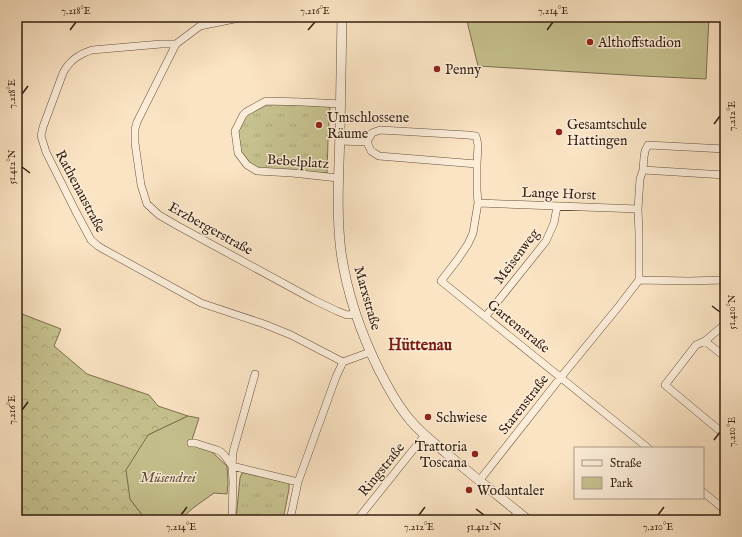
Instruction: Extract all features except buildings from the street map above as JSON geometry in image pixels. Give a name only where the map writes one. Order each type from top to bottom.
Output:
[{"type":"street","name":"Erzbergerstraße","points":[[244,17],[200,26],[176,44],[135,129],[135,143],[140,178],[147,204],[159,215],[178,226],[314,300],[347,315],[356,314]]},
{"type":"street","name":"Marxstraße","points":[[342,17],[338,178],[342,253],[351,299],[370,352],[400,408],[410,420],[425,435],[479,481],[528,520]]},
{"type":"street","name":"Rathenaustraße","points":[[176,44],[92,50],[77,56],[66,68],[43,127],[41,136],[46,152],[75,210],[91,240],[103,249],[201,302],[271,326],[343,362]]},
{"type":"street","name":"Bebelplatz","points":[[338,178],[257,171],[247,165],[238,153],[235,130],[243,115],[266,101],[341,104]]},
{"type":"street","points":[[367,142],[372,133],[380,130],[476,136],[478,145],[478,203]]},
{"type":"street","points":[[340,141],[367,142]]},
{"type":"street","points":[[367,142],[371,151],[379,156],[477,164]]},
{"type":"street","points":[[725,149],[648,145],[645,151],[643,170],[640,179],[638,209],[639,280],[725,280]]},
{"type":"street","points":[[643,170],[725,175]]},
{"type":"street","name":"Lange Horst","points":[[478,203],[638,209]]},
{"type":"street","name":"Gartenstraße","points":[[478,203],[473,232],[468,244],[441,281],[647,447]]},
{"type":"street","name":"Meisenweg","points":[[486,316],[546,241],[554,223],[557,207]]},
{"type":"street","name":"Starenstraße","points":[[479,481],[560,377],[639,280]]},
{"type":"street","points":[[725,324],[705,341],[696,345],[665,385],[725,435]]},
{"type":"street","points":[[705,341],[725,357]]},
{"type":"street","points":[[290,520],[298,482],[336,377],[343,362],[370,352]]},
{"type":"street","points":[[232,520],[232,466],[234,452],[254,374]]},
{"type":"street","name":"Ringstraße","points":[[357,520],[425,435]]},
{"type":"street","points":[[191,443],[217,450],[225,456],[232,466],[298,482]]},
{"type":"street","points":[[704,493],[723,505]]},
{"type":"street","points":[[512,520],[518,512]]},
{"type":"green space","name":"Althoffstadion","points":[[466,17],[709,17],[706,79],[478,66]]},
{"type":"green space","points":[[268,104],[330,106],[327,173],[258,170],[248,164],[241,152],[238,132],[247,114]]},
{"type":"green space","points":[[17,312],[61,329],[54,346],[87,374],[149,395],[158,406],[188,416],[148,435],[130,499],[146,520],[18,520]]},
{"type":"green space","name":"Müsendrei","points":[[188,416],[199,418],[191,443],[212,452],[227,466],[227,494],[214,493],[193,508],[180,520],[146,520],[130,499],[126,470],[148,435]]},
{"type":"green space","points":[[242,473],[289,483],[283,520],[236,520],[240,478]]},
{"type":"place","name":"Althoffstadion","points":[[590,42]]},
{"type":"place","name":"Penny","points":[[437,69]]},
{"type":"place","name":"Umschlossene Räume","points":[[319,125]]},
{"type":"place","name":"Gesamtschule Hattingen","points":[[559,132]]},
{"type":"place","name":"Schwiese","points":[[428,417]]},
{"type":"place","name":"Trattoria Toscana","points":[[475,454]]},
{"type":"place","name":"Wodantaler","points":[[469,490]]},
{"type":"district","name":"Hüttenau","points":[[420,344]]}]
